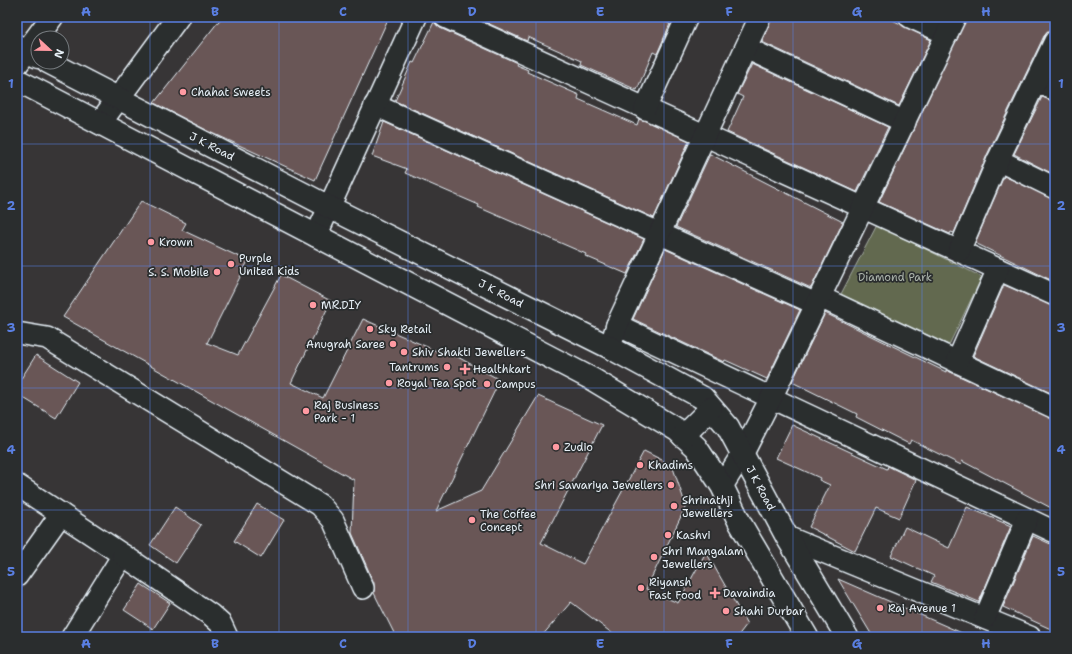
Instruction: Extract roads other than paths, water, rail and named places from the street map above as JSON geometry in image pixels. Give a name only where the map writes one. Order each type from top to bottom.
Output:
[{"type":"main road","points":[[25,54],[52,17]]},
{"type":"main road","points":[[100,123],[178,17]]},
{"type":"main road","name":"J K Road","points":[[63,70],[609,347],[703,398],[728,427],[787,537],[846,637]]},
{"type":"main road","points":[[17,80],[592,379],[677,430],[696,447],[722,486],[740,523],[807,637]]},
{"type":"main road","points":[[683,436],[711,408]]},
{"type":"street","points":[[316,236],[416,17]]},
{"type":"street","points":[[445,17],[1055,295]]},
{"type":"street","points":[[645,109],[687,17]]},
{"type":"street","points":[[609,347],[617,325],[760,17]]},
{"type":"street","points":[[722,486],[743,453],[771,398],[951,26],[910,17]]},
{"type":"street","points":[[959,252],[998,160],[1055,41]]},
{"type":"street","points":[[746,48],[905,122]]},
{"type":"street","points":[[1036,81],[1055,90]]},
{"type":"street","points":[[375,105],[660,233],[957,362],[1055,408]]},
{"type":"street","points":[[998,160],[1055,188]]},
{"type":"street","points":[[957,362],[998,269]]},
{"type":"street","points":[[617,325],[1055,532]]},
{"type":"street","points":[[17,333],[47,338],[320,505],[333,520],[363,588]]},
{"type":"street","points":[[17,485],[124,555],[211,615],[221,624],[227,637]]},
{"type":"street","points":[[17,576],[61,514]]},
{"type":"street","points":[[985,618],[1027,519]]},
{"type":"street","points":[[787,537],[1030,637]]},
{"type":"street","points":[[72,637],[124,555]]},
{"type":"place","name":"Chahat Sweets","points":[[183,92]]},
{"type":"place","name":"Krown","points":[[151,242]]},
{"type":"place","name":"Purple United Kids","points":[[231,264]]},
{"type":"place","name":"S. S. Mobile","points":[[217,272]]},
{"type":"place","name":"MR.DIY","points":[[313,305]]},
{"type":"place","name":"Sky Retail","points":[[370,329]]},
{"type":"place","name":"Anugrah Saree","points":[[393,344]]},
{"type":"place","name":"Shiv Shakti Jewellers","points":[[404,352]]},
{"type":"place","name":"Tantrums","points":[[447,367]]},
{"type":"place","name":"Healthkart","points":[[465,369]]},
{"type":"place","name":"Royal Tea Spot","points":[[389,383]]},
{"type":"place","name":"Campus","points":[[487,384]]},
{"type":"place","name":"Raj Business Park - 1","points":[[306,411]]},
{"type":"place","name":"Zudio","points":[[556,447]]},
{"type":"place","name":"Khadims","points":[[640,465]]},
{"type":"place","name":"Shri Sawariya Jewellers","points":[[671,485]]},
{"type":"place","name":"Shrinathji Jewellers","points":[[674,506]]},
{"type":"place","name":"The Coffee Concept","points":[[472,520]]},
{"type":"place","name":"Kashvi","points":[[668,535]]},
{"type":"place","name":"Shri Mangalam Jewellers","points":[[654,557]]},
{"type":"place","name":"Riyansh Fast Food","points":[[641,588]]},
{"type":"place","name":"Davaindia","points":[[715,593]]},
{"type":"place","name":"Raj Avenue 1","points":[[880,608]]},
{"type":"place","name":"Shahi Durbar","points":[[726,611]]},
{"type":"park label","name":"Diamond Park","points":[[895,277]]}]
